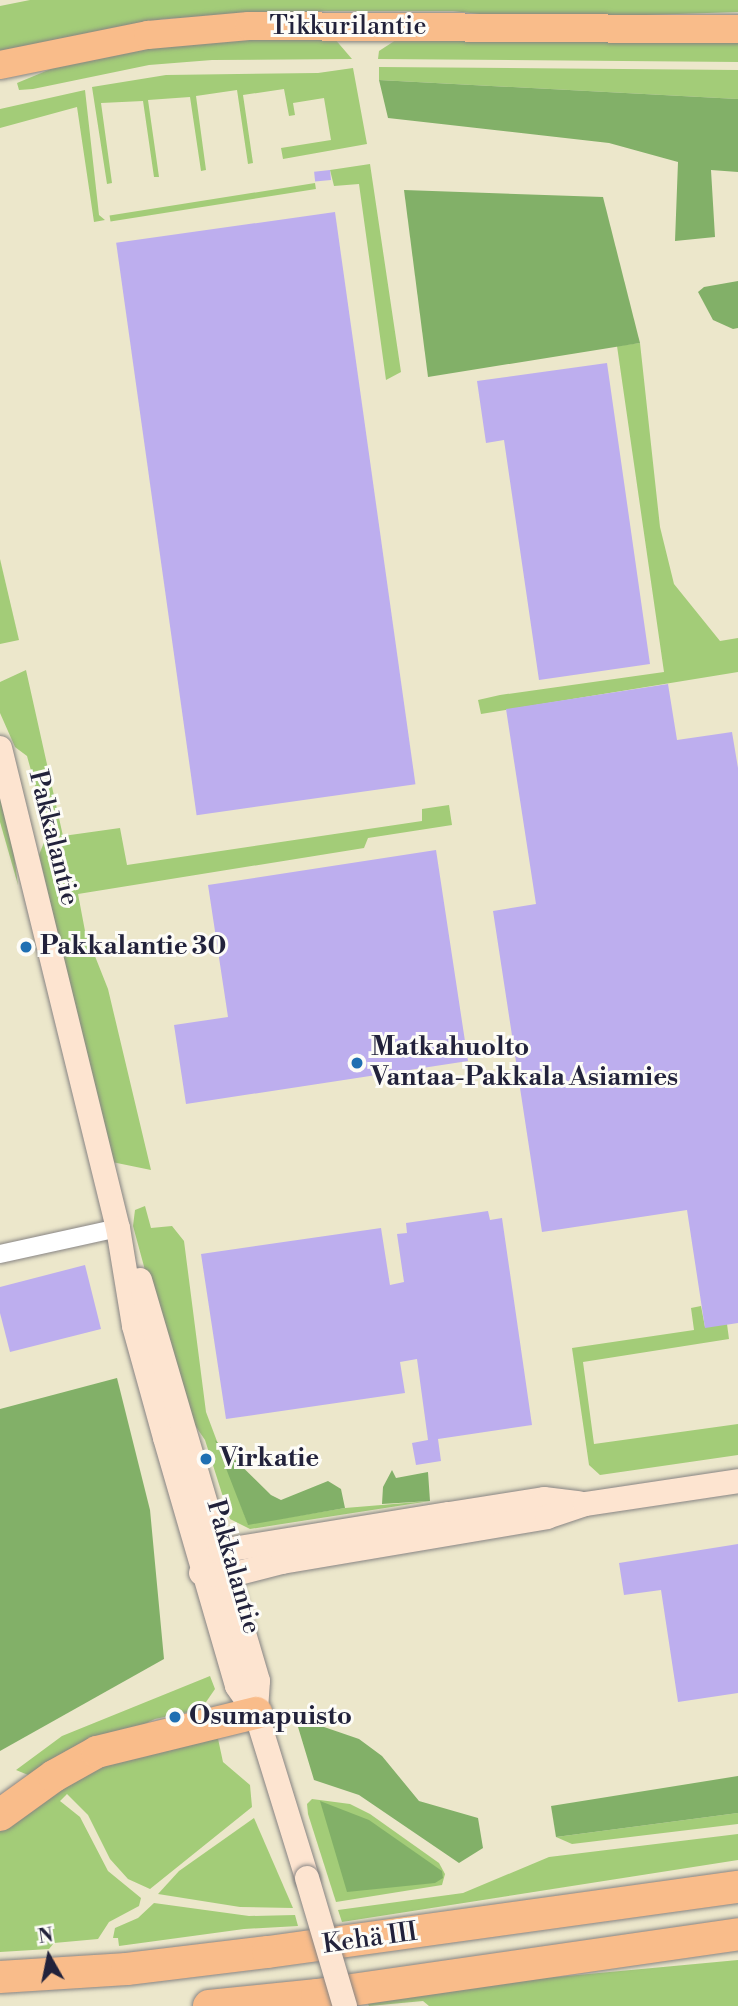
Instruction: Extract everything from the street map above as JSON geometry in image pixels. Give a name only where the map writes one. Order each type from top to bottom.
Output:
[{"type":"highway","points":[[0,1815],[54,1776],[97,1752],[256,1713]]},
{"type":"highway","name":"Kehä III","points":[[0,1977],[230,1957],[738,1887]]},
{"type":"highway","name":"Kehä III","points":[[209,2006],[317,1995],[738,1934]]},
{"type":"main road","name":"Tikkurilantie","points":[[700,29],[738,22]]},
{"type":"main road","name":"Tikkurilantie","points":[[0,65],[148,35],[238,27],[738,29]]},
{"type":"main road","name":"Pakkalantie","points":[[0,748],[118,1228],[134,1326],[201,1573],[237,1686],[256,1713],[345,2006]]},
{"type":"main road","name":"Pakkalantie","points":[[118,1228],[136,1265],[258,1681],[256,1713]]},
{"type":"main road","points":[[201,1573],[227,1576],[282,1562],[547,1517],[585,1504],[738,1481]]},
{"type":"main road","points":[[201,1573],[220,1552],[544,1499],[585,1504]]},
{"type":"street","points":[[0,1254],[118,1228]]},
{"type":"green space","points":[[30,0],[738,0],[738,12],[523,19],[453,11],[321,11],[163,19],[0,52],[0,6]]},
{"type":"green space","points":[[334,38],[352,59],[212,60],[149,65],[33,89],[19,90],[17,83],[75,59],[202,39]]},
{"type":"green space","points":[[399,38],[738,41],[738,62],[378,59],[379,51]]},
{"type":"green space","points":[[379,67],[738,70],[738,99],[379,80]]},
{"type":"green space","points":[[353,68],[367,144],[283,159],[281,148],[331,140],[324,98],[293,103],[295,115],[289,116],[284,89],[243,95],[253,163],[248,164],[237,90],[196,96],[206,170],[201,171],[190,97],[148,100],[159,177],[154,177],[143,101],[101,103],[112,183],[107,184],[92,87],[166,75],[318,73]]},
{"type":"green space","points":[[379,80],[738,99],[738,172],[711,170],[715,237],[675,241],[678,162],[609,143],[388,118]]},
{"type":"green space","points":[[85,90],[99,215],[105,220],[94,222],[77,107],[0,128],[0,109]]},
{"type":"green space","points":[[370,164],[401,372],[386,380],[359,184],[334,186],[330,170]]},
{"type":"green space","points":[[315,183],[316,189],[110,221],[110,216]]},
{"type":"green space","points":[[404,190],[603,197],[640,343],[428,377]]},
{"type":"green space","points":[[738,281],[738,328],[733,329],[713,320],[698,292],[704,287]]},
{"type":"green space","points":[[640,343],[660,527],[674,584],[720,641],[738,638],[738,672],[481,714],[478,700],[664,672],[617,346]]},
{"type":"green space","points":[[0,559],[19,640],[0,644]]},
{"type":"green space","points":[[26,670],[63,836],[120,828],[127,865],[422,821],[422,809],[449,805],[452,825],[368,838],[364,848],[78,894],[85,931],[108,989],[151,1170],[112,1162],[39,855],[47,835],[46,825],[27,756],[15,747],[0,713],[0,682]]},
{"type":"green space","points":[[0,792],[12,840],[18,885],[0,822]]},
{"type":"green space","points":[[145,1206],[151,1228],[172,1226],[184,1241],[206,1412],[248,1524],[345,1508],[430,1501],[250,1529],[230,1519],[205,1440],[182,1406],[133,1226],[135,1210]]},
{"type":"green space","points":[[701,1306],[705,1327],[727,1324],[729,1339],[583,1362],[594,1444],[738,1424],[738,1455],[600,1475],[589,1465],[572,1348],[694,1330],[691,1308]]},
{"type":"green space","points":[[117,1378],[150,1510],[164,1659],[0,1751],[0,1409]]},
{"type":"green space","points":[[215,1440],[271,1495],[281,1500],[328,1481],[341,1489],[345,1508],[248,1525]]},
{"type":"green space","points":[[392,1470],[396,1478],[428,1472],[430,1501],[382,1504],[383,1487]]},
{"type":"green space","points":[[210,1676],[215,1689],[204,1705],[193,1711],[155,1719],[33,1777],[16,1770],[62,1736]]},
{"type":"green space","points":[[295,1717],[359,1739],[382,1756],[419,1801],[478,1818],[483,1848],[459,1863],[359,1795],[314,1780]]},
{"type":"green space","points":[[217,1734],[223,1762],[250,1785],[252,1807],[150,1889],[128,1879],[110,1859],[88,1815],[67,1794],[60,1801],[80,1817],[108,1871],[141,1898],[139,1906],[109,1922],[98,1939],[54,1943],[49,1949],[0,1952],[0,1825],[73,1770]]},
{"type":"green space","points":[[738,1776],[738,1813],[556,1837],[551,1806]]},
{"type":"green space","points":[[312,1799],[350,1804],[370,1814],[439,1863],[445,1874],[442,1885],[336,1902],[308,1814],[307,1804]]},
{"type":"green space","points":[[320,1801],[369,1820],[442,1871],[443,1878],[435,1883],[347,1892]]},
{"type":"green space","points":[[738,1813],[738,1824],[572,1844],[556,1837]]},
{"type":"green space","points":[[254,1818],[293,1908],[240,1907],[158,1894],[179,1871]]},
{"type":"green space","points":[[738,1834],[738,1860],[342,1922],[338,1910],[463,1893],[549,1857]]},
{"type":"green space","points":[[154,1903],[249,1916],[295,1915],[298,1926],[244,1929],[119,1946],[118,1938],[113,1938],[115,1928],[138,1918]]},
{"type":"green space","points":[[738,1960],[738,2006],[429,2006],[423,2001],[369,2006],[367,2002],[493,1983]]},
{"type":"building","points":[[330,170],[331,180],[315,182],[314,172]]},
{"type":"building","points":[[335,212],[415,784],[197,815],[116,243]]},
{"type":"building","points":[[607,363],[650,664],[539,680],[504,440],[486,443],[477,381]]},
{"type":"building","points":[[668,684],[677,740],[732,732],[738,768],[738,1323],[705,1328],[687,1210],[542,1232],[493,911],[536,904],[506,709]]},
{"type":"building","points":[[436,850],[468,1061],[186,1104],[174,1025],[228,1017],[208,885]]},
{"type":"building","points":[[488,1211],[490,1220],[502,1218],[532,1425],[438,1439],[441,1461],[416,1465],[412,1443],[428,1440],[417,1359],[400,1362],[405,1393],[226,1419],[201,1254],[381,1228],[390,1285],[404,1282],[397,1234],[407,1233],[406,1223]]},
{"type":"building","points":[[85,1265],[101,1329],[10,1352],[0,1313],[0,1287]]},
{"type":"building","points":[[738,1544],[738,1693],[678,1702],[661,1590],[624,1595],[619,1563]]},
{"type":"place","name":"Pakkalantie 30","points":[[26,947]]},
{"type":"place","name":"Matkahuolto Vantaa-Pakkala Asiamies","points":[[357,1063]]},
{"type":"place","name":"Virkatie","points":[[206,1459]]},
{"type":"place","name":"Osumapuisto","points":[[175,1717]]}]
